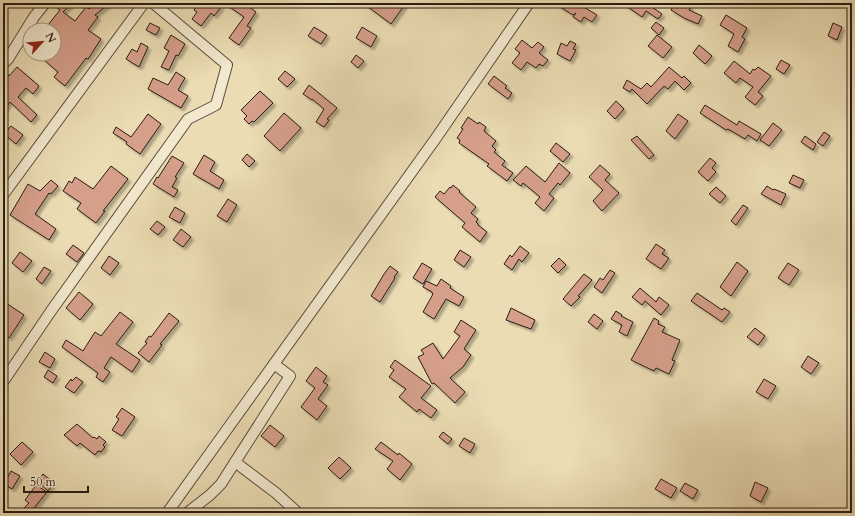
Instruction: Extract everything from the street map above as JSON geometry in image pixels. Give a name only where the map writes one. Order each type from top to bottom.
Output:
[{"type":"street","points":[[3,64],[8,59],[34,17],[45,3]]},
{"type":"street","points":[[3,195],[144,3]]},
{"type":"street","points":[[3,382],[51,311],[188,119],[216,105],[227,65],[153,3]]},
{"type":"street","points":[[167,513],[436,138],[529,3]]},
{"type":"street","points":[[187,513],[210,495],[221,484],[290,376],[274,364]]},
{"type":"street","points":[[235,462],[276,493],[298,513]]},
{"type":"building","points":[[52,3],[72,3],[63,12],[75,21],[86,7],[89,9],[96,3],[110,3],[95,15],[98,17],[88,30],[101,39],[88,59],[86,58],[65,86],[54,77],[58,72],[46,62],[62,62],[62,22],[50,22],[60,10]]},
{"type":"building","points":[[203,3],[207,6],[210,3],[215,3],[221,7],[214,16],[211,13],[201,26],[192,19],[197,12],[194,10],[198,4],[201,6]]},
{"type":"building","points":[[224,3],[244,3],[256,12],[247,26],[251,28],[239,45],[229,38],[244,17]]},
{"type":"building","points":[[363,3],[406,3],[391,24]]},
{"type":"building","points":[[554,3],[577,3],[597,15],[592,22],[584,17],[581,22],[573,17],[576,13],[573,15]]},
{"type":"building","points":[[622,3],[646,3],[662,14],[658,19],[646,11],[642,17]]},
{"type":"building","points":[[675,3],[683,3],[691,7],[689,10],[702,16],[698,24],[671,10]]},
{"type":"building","points":[[726,15],[747,28],[742,37],[745,39],[738,52],[728,46],[734,34],[720,25]]},
{"type":"building","points":[[656,22],[664,28],[659,35],[651,28]]},
{"type":"building","points":[[150,23],[160,28],[156,35],[146,30]]},
{"type":"building","points":[[833,23],[842,27],[837,40],[828,36]]},
{"type":"building","points":[[314,27],[327,35],[321,44],[308,36]]},
{"type":"building","points":[[362,27],[377,36],[371,47],[356,38]]},
{"type":"building","points":[[171,35],[185,44],[178,56],[176,55],[169,70],[161,67],[169,51],[164,48]]},
{"type":"building","points":[[657,35],[672,47],[663,58],[648,46]]},
{"type":"building","points":[[522,40],[532,48],[538,42],[544,47],[539,53],[548,60],[543,66],[539,64],[536,68],[527,62],[521,70],[512,63],[520,53],[515,49]]},
{"type":"building","points":[[570,41],[576,44],[573,49],[576,50],[570,61],[557,54],[561,43],[567,46]]},
{"type":"building","points":[[141,43],[148,47],[139,67],[126,59],[132,49],[137,52]]},
{"type":"building","points":[[699,45],[712,56],[705,64],[693,53]]},
{"type":"building","points":[[356,55],[364,61],[358,68],[351,62]]},
{"type":"building","points":[[781,60],[790,65],[784,74],[776,69]]},
{"type":"building","points":[[734,61],[750,74],[753,69],[755,70],[758,67],[771,76],[758,92],[763,96],[755,105],[745,97],[753,87],[740,78],[736,83],[724,73]]},
{"type":"building","points":[[17,67],[39,86],[33,94],[26,88],[18,97],[37,115],[31,122],[10,102],[3,111],[3,88],[7,84],[3,79],[8,74],[9,76]]},
{"type":"building","points":[[669,67],[682,78],[684,76],[691,83],[684,90],[675,81],[668,89],[664,86],[647,104],[632,89],[630,92],[623,88],[627,80],[641,89],[647,83],[651,87]]},
{"type":"building","points":[[285,71],[295,79],[287,87],[278,79]]},
{"type":"building","points":[[176,72],[185,78],[178,90],[188,96],[181,108],[148,89],[153,78],[168,85]]},
{"type":"building","points":[[494,76],[507,86],[505,88],[512,93],[508,99],[488,84]]},
{"type":"building","points":[[309,85],[337,108],[327,119],[329,120],[324,127],[316,122],[324,109],[303,94]]},
{"type":"building","points":[[260,91],[273,103],[254,122],[252,121],[249,124],[244,119],[247,116],[241,110]]},
{"type":"building","points":[[616,101],[624,109],[615,119],[607,111]]},
{"type":"building","points":[[705,105],[737,125],[739,121],[761,134],[757,141],[748,135],[745,139],[728,129],[726,130],[700,113]]},
{"type":"building","points":[[284,113],[301,128],[280,151],[264,136]]},
{"type":"building","points":[[148,114],[161,124],[140,154],[126,144],[127,142],[113,133],[116,127],[131,137]]},
{"type":"building","points":[[678,114],[688,121],[675,139],[666,131]]},
{"type":"building","points":[[468,117],[478,124],[479,122],[486,127],[484,131],[496,141],[492,146],[496,150],[494,152],[505,161],[502,165],[513,173],[507,181],[487,166],[489,164],[459,143],[460,140],[457,138]]},
{"type":"building","points":[[773,123],[782,130],[769,146],[760,140]]},
{"type":"building","points":[[11,126],[23,135],[16,144],[4,134]]},
{"type":"building","points":[[824,132],[830,136],[823,146],[817,142]]},
{"type":"building","points":[[637,136],[654,155],[649,159],[631,140]]},
{"type":"building","points":[[805,136],[816,144],[813,150],[801,142]]},
{"type":"building","points":[[556,143],[570,154],[563,162],[550,151]]},
{"type":"building","points":[[247,154],[255,161],[249,167],[242,160]]},
{"type":"building","points":[[204,155],[215,162],[210,171],[224,180],[219,189],[193,174]]},
{"type":"building","points":[[172,156],[184,163],[175,177],[177,178],[172,187],[178,190],[174,197],[153,184]]},
{"type":"building","points":[[710,158],[716,163],[712,168],[716,172],[708,181],[698,172]]},
{"type":"building","points":[[559,163],[570,173],[560,185],[558,183],[549,194],[554,198],[544,211],[535,203],[540,197],[523,183],[521,186],[513,180],[526,166],[545,182]]},
{"type":"building","points":[[600,165],[610,174],[605,180],[619,193],[602,211],[593,201],[603,190],[589,177]]},
{"type":"building","points":[[111,166],[128,179],[103,211],[105,211],[96,223],[77,209],[81,203],[63,191],[69,181],[72,183],[75,177],[93,189]]},
{"type":"building","points":[[793,175],[804,180],[800,188],[789,183]]},
{"type":"building","points":[[51,180],[58,186],[51,194],[49,193],[35,214],[56,229],[49,240],[10,215],[28,184],[40,191]]},
{"type":"building","points":[[453,185],[476,207],[471,213],[478,219],[476,222],[478,225],[487,232],[480,242],[462,227],[465,223],[435,197],[440,191],[444,194]]},
{"type":"building","points":[[767,186],[773,190],[774,189],[786,194],[781,205],[761,194]]},
{"type":"building","points":[[716,187],[726,196],[720,203],[709,194]]},
{"type":"building","points":[[228,199],[237,205],[227,222],[217,216]]},
{"type":"building","points":[[743,205],[748,208],[736,225],[731,221]]},
{"type":"building","points":[[175,207],[185,213],[180,223],[169,217]]},
{"type":"building","points":[[157,221],[165,227],[158,235],[150,229]]},
{"type":"building","points":[[181,229],[191,237],[183,247],[173,240]]},
{"type":"building","points":[[656,244],[665,250],[662,254],[669,258],[661,269],[646,259]]},
{"type":"building","points":[[73,245],[84,253],[77,262],[66,254]]},
{"type":"building","points":[[520,246],[529,253],[522,262],[519,259],[512,270],[504,264],[510,255],[512,257]]},
{"type":"building","points":[[460,250],[471,257],[464,267],[454,260]]},
{"type":"building","points":[[20,252],[32,261],[23,272],[12,263]]},
{"type":"building","points":[[109,256],[119,263],[110,275],[101,268]]},
{"type":"building","points":[[559,258],[566,265],[558,273],[551,266]]},
{"type":"building","points":[[737,262],[748,271],[731,296],[720,287]]},
{"type":"building","points":[[422,263],[432,269],[423,284],[413,278]]},
{"type":"building","points":[[788,263],[799,270],[789,285],[778,278]]},
{"type":"building","points":[[390,266],[398,272],[380,302],[371,296]]},
{"type":"building","points":[[44,267],[51,271],[42,284],[36,279]]},
{"type":"building","points":[[610,270],[615,273],[602,293],[594,287],[600,278],[603,280]]},
{"type":"building","points":[[584,274],[592,280],[578,296],[580,297],[571,306],[563,299]]},
{"type":"building","points":[[441,279],[451,286],[450,288],[464,297],[459,306],[446,299],[434,319],[423,312],[433,294],[423,287],[426,281],[437,286]]},
{"type":"building","points":[[640,288],[656,302],[659,297],[669,305],[661,315],[645,301],[642,305],[632,297]]},
{"type":"building","points":[[79,292],[93,304],[80,320],[66,308]]},
{"type":"building","points":[[697,293],[722,310],[724,308],[730,312],[722,322],[691,301]]},
{"type":"building","points":[[3,301],[24,315],[9,338],[3,334],[6,327],[3,325]]},
{"type":"building","points":[[511,308],[535,320],[531,329],[506,320]]},
{"type":"building","points":[[616,311],[622,315],[621,316],[633,322],[627,336],[619,332],[622,325],[611,319]]},
{"type":"building","points":[[120,312],[133,322],[116,344],[140,360],[132,372],[111,357],[104,368],[110,372],[103,382],[96,377],[98,373],[62,347],[66,340],[83,351],[95,332],[101,336]]},
{"type":"building","points":[[169,313],[179,321],[160,344],[162,345],[149,362],[138,353],[147,343],[145,342],[149,336],[151,337]]},
{"type":"building","points":[[594,314],[603,321],[597,329],[588,322]]},
{"type":"building","points":[[654,318],[659,321],[658,324],[665,327],[662,332],[680,340],[672,360],[675,361],[669,374],[656,368],[654,371],[631,360]]},
{"type":"building","points":[[461,320],[476,330],[464,349],[471,355],[463,367],[450,378],[465,392],[455,403],[434,383],[432,384],[418,357],[424,354],[421,350],[433,343],[443,359],[460,336],[454,332]]},
{"type":"building","points":[[755,328],[765,336],[758,345],[747,337]]},
{"type":"building","points":[[45,352],[55,359],[50,368],[39,362]]},
{"type":"building","points":[[808,356],[819,363],[811,374],[801,367]]},
{"type":"building","points":[[395,360],[431,386],[421,398],[437,410],[431,418],[419,409],[417,412],[399,397],[406,389],[389,377],[394,370],[390,367]]},
{"type":"building","points":[[316,367],[327,376],[323,382],[328,385],[318,399],[327,406],[317,420],[301,407],[315,388],[306,381]]},
{"type":"building","points":[[48,370],[57,376],[53,383],[44,377]]},
{"type":"building","points":[[76,377],[83,382],[74,393],[65,387],[71,379],[72,381]]},
{"type":"building","points":[[764,379],[776,386],[768,399],[756,392]]},
{"type":"building","points":[[122,408],[135,417],[122,436],[112,430],[119,419],[116,417]]},
{"type":"building","points":[[77,424],[93,438],[94,437],[97,439],[99,436],[106,442],[103,445],[105,447],[101,452],[98,451],[95,455],[80,443],[77,446],[64,435]]},
{"type":"building","points":[[270,425],[284,436],[275,447],[261,436]]},
{"type":"building","points":[[443,432],[452,439],[448,444],[439,437]]},
{"type":"building","points":[[464,438],[475,444],[470,453],[459,446]]},
{"type":"building","points":[[22,442],[33,452],[21,465],[10,454]]},
{"type":"building","points":[[381,442],[398,455],[399,453],[412,464],[400,480],[387,469],[393,461],[375,449]]},
{"type":"building","points":[[339,457],[351,468],[340,479],[328,468]]},
{"type":"building","points":[[11,471],[20,476],[12,489],[4,484]]},
{"type":"building","points":[[43,474],[54,483],[48,491],[37,481]]},
{"type":"building","points":[[661,479],[677,488],[671,498],[655,489]]},
{"type":"building","points":[[755,482],[768,488],[761,502],[750,496]]},
{"type":"building","points":[[685,483],[698,490],[693,499],[680,491]]},
{"type":"building","points":[[36,485],[47,492],[30,513],[19,513],[29,503],[25,500]]}]
